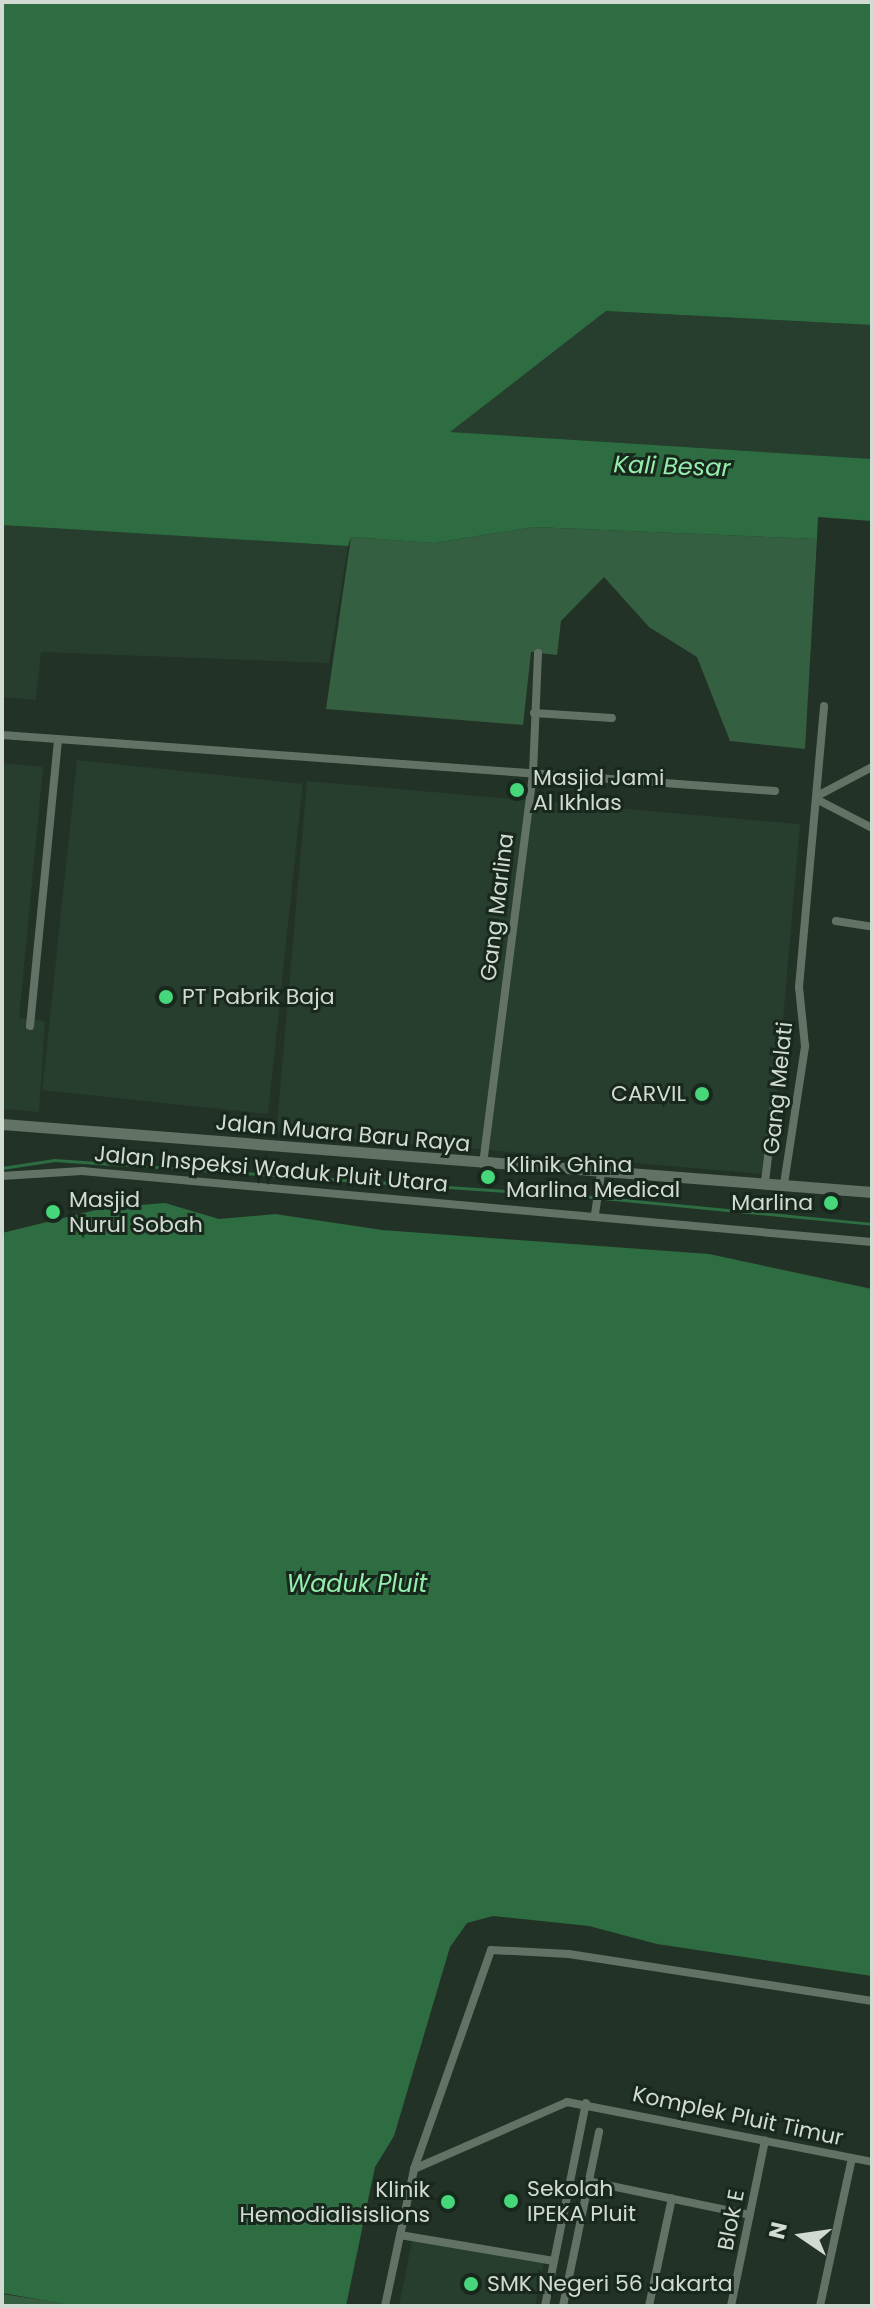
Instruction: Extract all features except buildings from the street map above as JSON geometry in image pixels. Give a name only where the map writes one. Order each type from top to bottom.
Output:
[{"type":"street","name":"Gang Marlina","points":[[483,1165],[533,773],[538,653]]},
{"type":"street","name":"Gang Melati","points":[[784,1184],[805,1046],[804,995],[799,987],[824,706]]},
{"type":"street","points":[[534,713],[612,718]]},
{"type":"street","points":[[2,735],[775,791]]},
{"type":"street","points":[[30,1026],[58,739]]},
{"type":"street","points":[[818,797],[872,767]]},
{"type":"street","points":[[818,797],[872,828]]},
{"type":"street","points":[[836,921],[872,927]]},
{"type":"street","points":[[765,1182],[774,1105]]},
{"type":"street","name":"Jalan Muara Baru Raya","points":[[2,1124],[483,1165],[765,1182],[872,1192]]},
{"type":"street","name":"Jalan Inspeksi Waduk Pluit Utara","points":[[2,1176],[82,1171],[595,1214],[872,1242]]},
{"type":"street","points":[[595,1214],[601,1174]]},
{"type":"street","points":[[385,2306],[414,2169],[491,1950],[569,1954],[872,2001]]},
{"type":"street","points":[[545,2306],[591,2104]]},
{"type":"street","name":"Komplek Pluit Timur","points":[[414,2169],[548,2106],[591,2104],[872,2162]]},
{"type":"street","points":[[563,2306],[592,2182],[599,2132]]},
{"type":"street","name":"Blok E","points":[[731,2306],[765,2140]]},
{"type":"street","points":[[820,2306],[852,2158]]},
{"type":"street","points":[[592,2182],[750,2215]]},
{"type":"street","points":[[649,2306],[672,2198]]},
{"type":"street","points":[[400,2235],[554,2261]]},
{"type":"shaded area","points":[[606,311],[872,325],[872,459],[449,432]]},
{"type":"shaded area","points":[[2,525],[348,546],[329,663],[41,652],[36,700],[2,697]]},
{"type":"shaded area","points":[[534,527],[817,539],[805,749],[730,741],[697,657],[649,627],[604,577],[561,621],[557,655],[531,652],[523,725],[326,709],[351,537],[434,543]]},
{"type":"shaded area","name":"PT Pabrik Baja","points":[[77,760],[303,784],[268,1114],[42,1090]]},
{"type":"shaded area","points":[[2,763],[43,767],[19,1018],[45,1021],[39,1112],[2,1109]]},
{"type":"shaded area","points":[[307,781],[800,824],[769,1175],[276,1132]]},
{"type":"shaded area","name":"SMK Negeri 56 Jakarta","points":[[412,2241],[544,2263],[535,2306],[399,2306]]},
{"type":"shaded area","points":[[2,2294],[62,2303],[77,2306],[2,2306]]},
{"type":"water","name":"Kali Besar","points":[[2,2],[872,2],[872,325],[606,311],[450,432],[872,459],[872,521],[818,517],[817,539],[534,527],[434,543],[351,537],[348,546],[2,525]]},
{"type":"water","name":"Waduk Pluit","points":[[165,1203],[219,1219],[275,1214],[382,1230],[709,1254],[872,1289],[872,1976],[657,1944],[589,1926],[493,1916],[467,1923],[450,1947],[394,2136],[375,2167],[346,2306],[77,2306],[2,2293],[2,1233],[104,1208]]},
{"type":"waterway","points":[[2,1168],[54,1160],[593,1197]]},
{"type":"waterway","points":[[603,1198],[872,1224]]},
{"type":"place","name":"Masjid Jami Al Ikhlas","points":[[517,790]]},
{"type":"place","name":"PT Pabrik Baja","points":[[166,997]]},
{"type":"place","name":"CARVIL","points":[[702,1094]]},
{"type":"place","name":"Klinik Ghina Marlina Medical","points":[[488,1177]]},
{"type":"place","name":"Marlina","points":[[831,1203]]},
{"type":"place","name":"Masjid Nurul Sobah","points":[[53,1212]]},
{"type":"place","name":"Sekolah IPEKA Pluit","points":[[511,2201]]},
{"type":"place","name":"Klinik Hemodialisislions","points":[[448,2202]]},
{"type":"place","name":"SMK Negeri 56 Jakarta","points":[[471,2284]]}]
